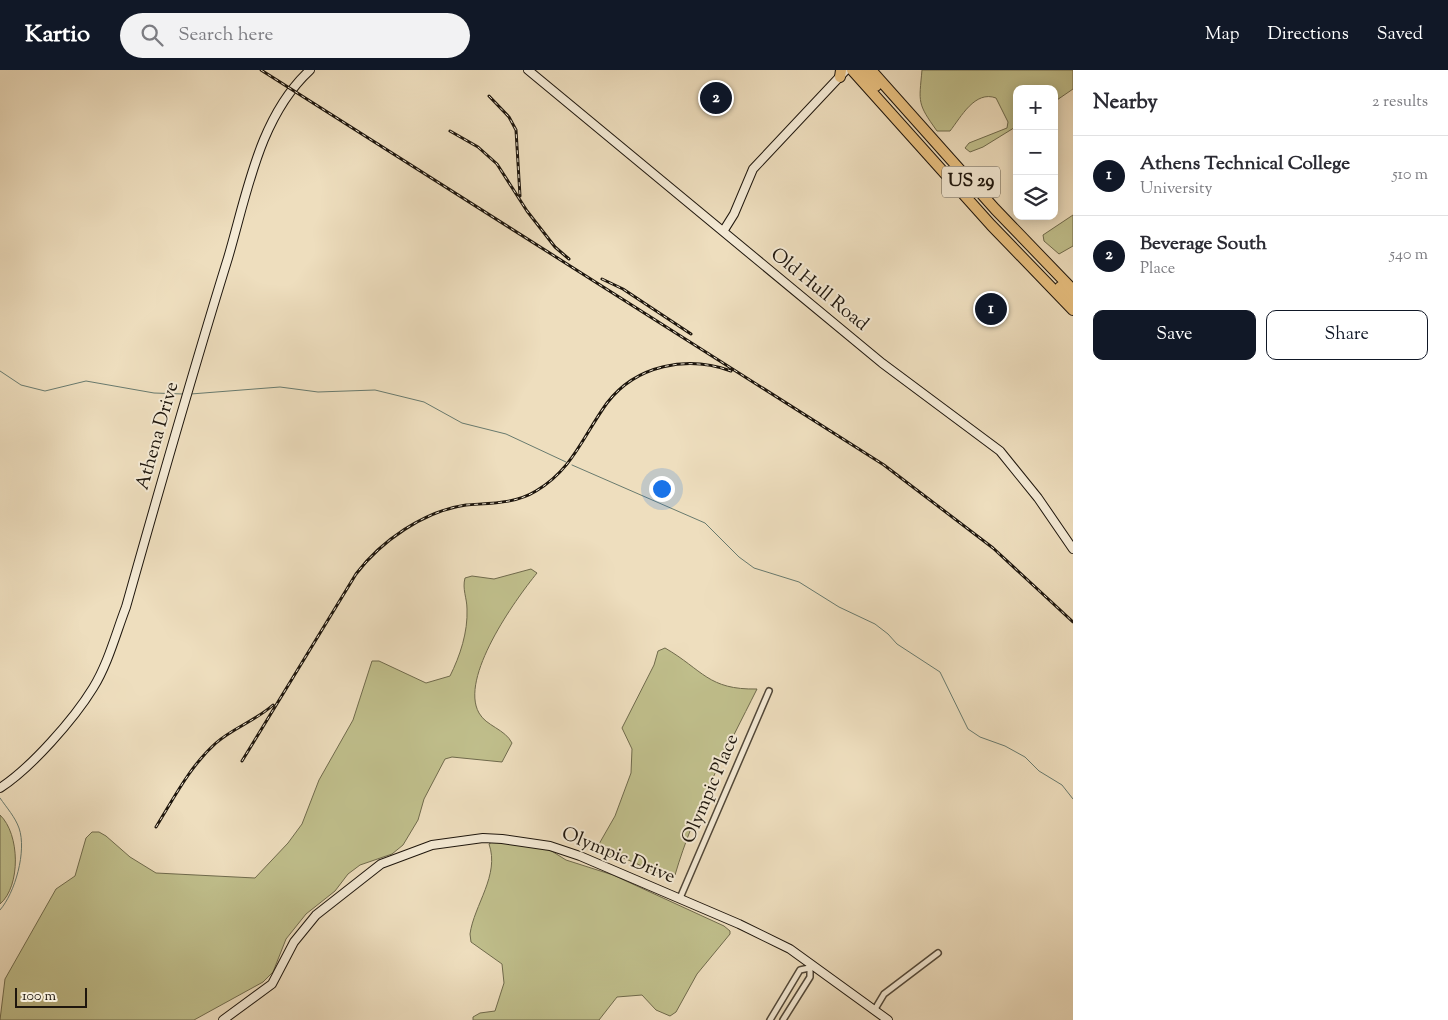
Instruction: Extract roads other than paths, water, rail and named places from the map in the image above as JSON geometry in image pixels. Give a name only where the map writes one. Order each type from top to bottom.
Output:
[{"type":"highway","name":"US 29","points":[[852,70],[1013,249],[1073,310]]},
{"type":"highway","points":[[862,70],[924,141],[953,170],[969,180]]},
{"type":"highway","name":"US 29","points":[[871,70],[969,180],[1073,290]]},
{"type":"highway","points":[[1013,249],[1026,256],[1073,300]]},
{"type":"street","name":"Athena Drive","points":[[0,788],[36,757],[67,722],[93,688],[108,656],[126,607],[255,165],[266,135],[285,98],[310,70]]},
{"type":"street","name":"Old Hull Road","points":[[528,70],[724,230],[762,264],[882,363],[1000,451],[1038,498],[1073,549]]},
{"type":"street","points":[[724,230],[734,214],[753,169],[843,72]]},
{"type":"street","name":"Olympic Place","points":[[680,898],[769,691]]},
{"type":"street","name":"Olympic Drive","points":[[224,1020],[272,984],[304,929],[338,896],[381,864],[432,845],[488,838],[550,846],[595,861],[680,898],[770,939],[876,1009],[888,1020]]},
{"type":"street","points":[[876,1009],[884,994],[938,953]]},
{"type":"street","points":[[770,1020],[800,970],[810,966],[810,977],[783,1020]]},
{"type":"waterway","points":[[0,371],[21,385],[45,391],[86,381],[154,393],[183,394]]},
{"type":"waterway","points":[[191,394],[280,387],[318,392],[375,390],[424,402],[462,423],[506,434],[566,462]]},
{"type":"waterway","points":[[572,465],[705,523],[739,557],[754,568],[799,582],[839,607],[875,624],[897,644],[940,672],[968,729],[980,737],[1005,746],[1025,757],[1039,771],[1062,785],[1073,799]]},
{"type":"waterway","points":[[0,798],[19,828],[22,848],[15,883],[0,910]]},
{"type":"railway","points":[[261,70],[884,465],[993,548],[1073,622]]},
{"type":"railway","points":[[489,96],[509,117],[516,130],[520,196]]},
{"type":"railway","points":[[450,131],[478,147],[497,164],[527,211],[555,247],[569,259]]},
{"type":"railway","points":[[602,279],[623,289],[691,334]]},
{"type":"railway","points":[[242,761],[356,574],[391,539],[419,521],[450,508],[511,501],[536,491],[559,473],[576,451],[607,403],[619,390],[647,372],[680,364],[714,366],[731,371]]},
{"type":"railway","points":[[156,827],[183,783],[207,752],[230,733],[259,716],[273,705]]},
{"type":"place","name":"Beverage South","points":[[716,98]]},
{"type":"place","name":"Athens Technical College","points":[[991,309]]}]
